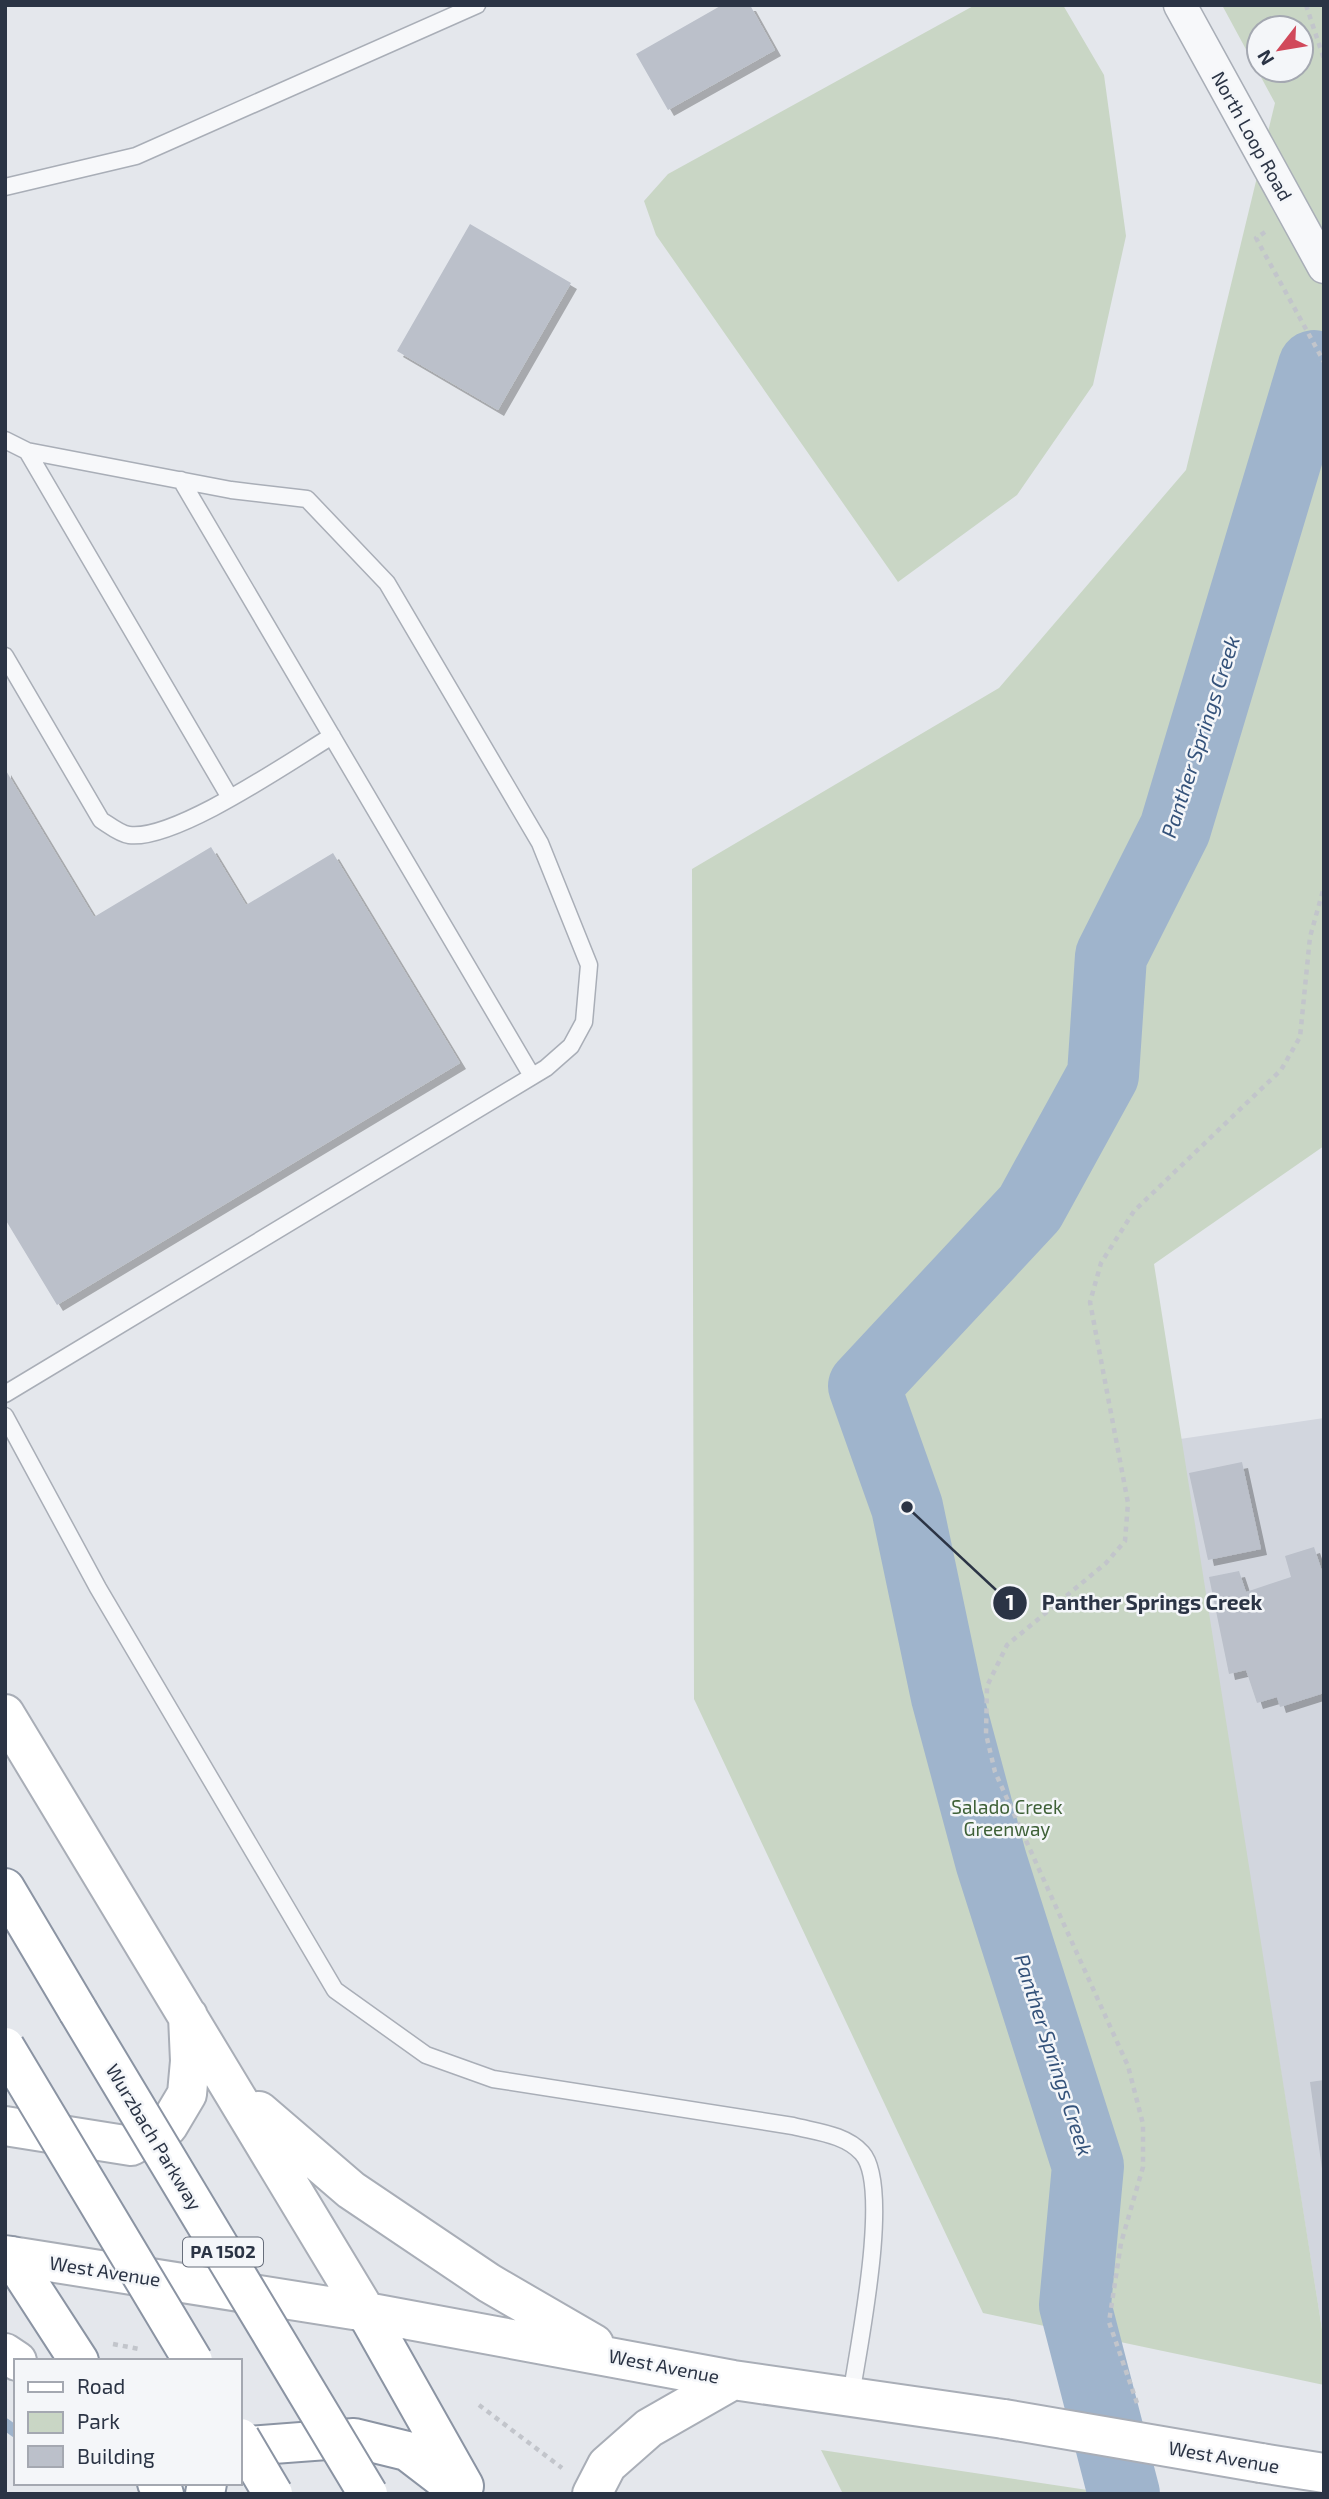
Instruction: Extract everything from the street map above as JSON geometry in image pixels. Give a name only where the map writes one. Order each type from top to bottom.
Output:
[{"type":"main road","points":[[5,1714],[366,2312],[466,2494]]},
{"type":"main road","name":"Wurzbach Parkway","points":[[5,1888],[368,2494]]},
{"type":"main road","points":[[5,2126],[131,2146],[168,2126],[187,2094],[190,2061],[188,2014]]},
{"type":"main road","points":[[5,2047],[192,2359]]},
{"type":"main road","points":[[235,2091],[351,2190],[489,2283],[617,2357]]},
{"type":"main road","name":"West Avenue","points":[[7,2252],[366,2312],[733,2380],[1003,2419],[1324,2473]]},
{"type":"main road","points":[[7,2252],[78,2359]]},
{"type":"main road","points":[[583,2485],[649,2427],[733,2380]]},
{"type":"main road","points":[[242,2450],[248,2446],[354,2438],[407,2451],[466,2494]]},
{"type":"main road","points":[[242,2441],[273,2494]]},
{"type":"street","name":"North Loop Road","points":[[1180,5],[1324,267]]},
{"type":"lane","points":[[5,187],[136,156],[477,5]]},
{"type":"lane","points":[[5,440],[27,451],[231,490],[307,499],[387,583],[395,595],[540,843],[589,965],[584,1022],[571,1046],[532,1076],[5,1394]]},
{"type":"lane","points":[[27,451],[229,796]]},
{"type":"lane","points":[[181,480],[532,1076]]},
{"type":"lane","points":[[5,656],[101,820],[127,835],[150,835],[178,825],[332,737]]},
{"type":"lane","points":[[5,1416],[98,1588],[335,1990],[426,2055],[493,2079],[793,2126],[841,2138],[862,2153],[873,2174],[875,2228],[851,2396]]},
{"type":"path","points":[[1306,5],[1324,59]]},
{"type":"path","points":[[1139,2408],[1109,2322],[1121,2243],[1143,2167],[1143,2123],[1128,2066],[995,1772],[986,1734],[987,1686],[1007,1645],[1106,1563],[1125,1541],[1128,1503],[1090,1302],[1101,1263],[1134,1211],[1282,1070],[1300,1037],[1310,937],[1324,887]]},
{"type":"path","points":[[479,2405],[583,2485]]},
{"type":"shaded area","points":[[1324,1418],[1324,2342],[1180,1439]]},
{"type":"green space","points":[[975,5],[1063,5],[1104,75],[1126,236],[1093,385],[1017,495],[898,582],[656,235],[644,201],[668,174]]},
{"type":"green space","name":"Salado Creek Greenway","points":[[1222,5],[1324,5],[1324,1146],[1154,1264],[1324,2342],[1324,2385],[983,2313],[694,1699],[692,869],[999,688],[1186,470],[1275,103],[1265,84],[1315,84],[1315,14],[1245,14],[1245,48]]},
{"type":"green space","points":[[821,2450],[1114,2494],[843,2494]]},
{"type":"building","points":[[722,5],[750,5],[775,50],[668,110],[636,54]]},
{"type":"building","points":[[470,224],[571,283],[498,410],[397,351]]},
{"type":"building","points":[[5,769],[94,917],[211,847],[246,905],[333,853],[460,1063],[57,1305],[5,1219]]},
{"type":"building","points":[[1242,1462],[1261,1549],[1208,1560],[1189,1473]]},
{"type":"building","points":[[1314,1547],[1324,1577],[1324,1693],[1280,1707],[1277,1697],[1257,1703],[1246,1670],[1229,1674],[1209,1577],[1239,1571],[1246,1592],[1291,1577],[1285,1556]]},
{"type":"building","points":[[1324,2080],[1324,2169],[1322,2169],[1310,2082]]},
{"type":"waterway","name":"Panther Springs Creek","points":[[1124,2494],[1075,2305],[1088,2166],[991,1861],[947,1697],[907,1507],[864,1386],[1030,1208],[1103,1075],[1111,956],[1175,829],[1314,366]]},
{"type":"waterway","points":[[5,2424],[14,2431]]},
{"type":"place","name":"Panther Springs Creek","points":[[907,1507]]}]
